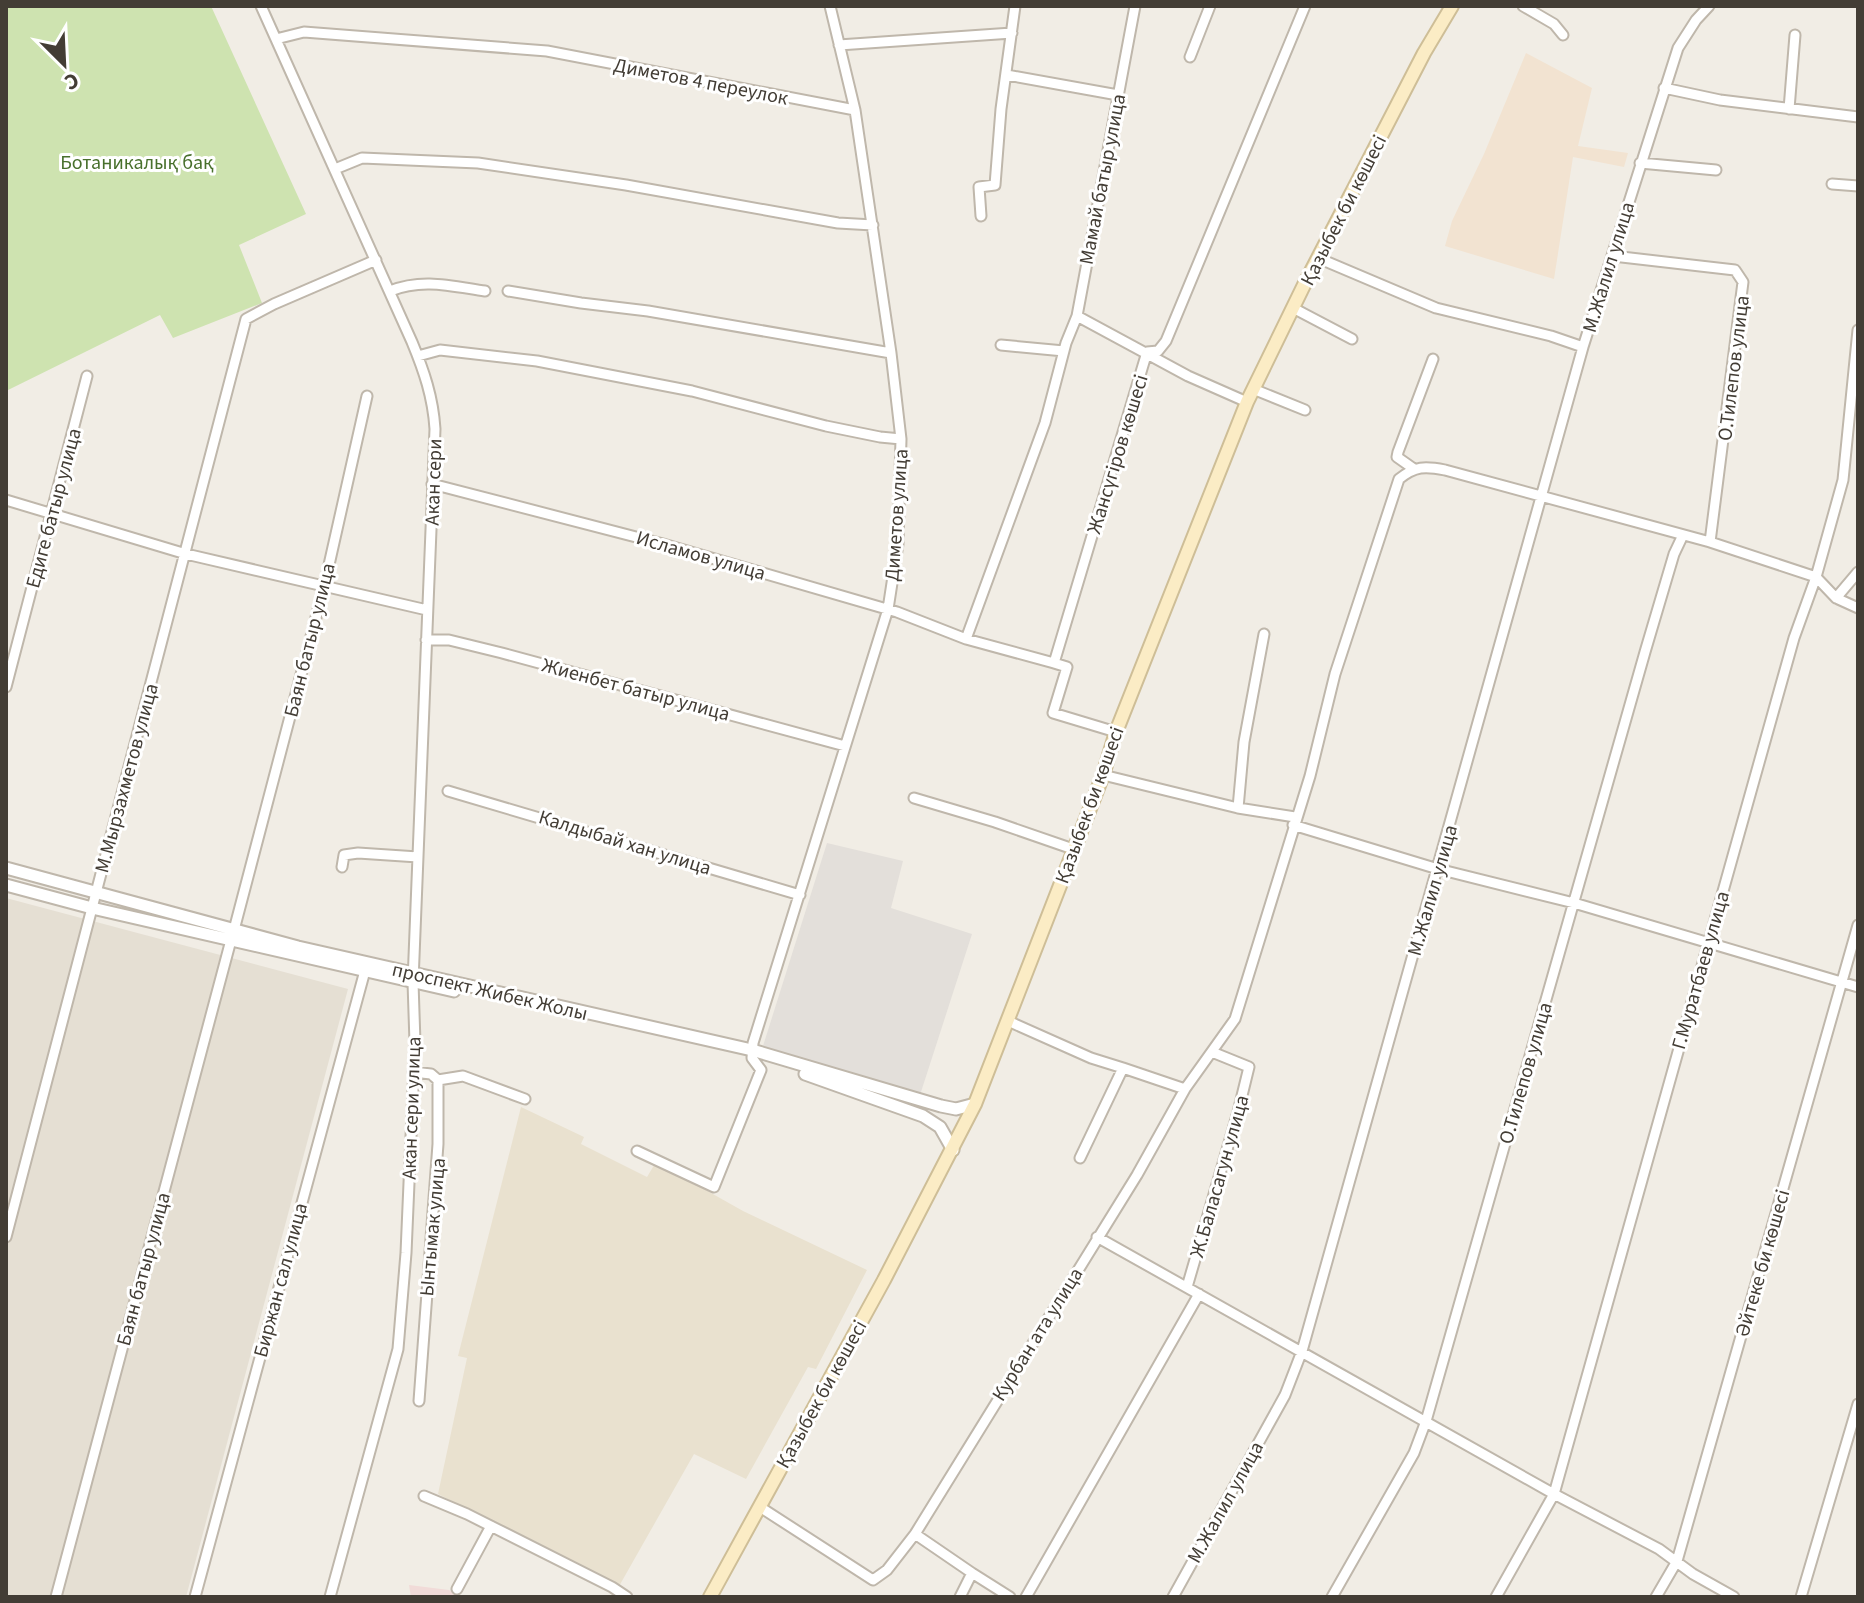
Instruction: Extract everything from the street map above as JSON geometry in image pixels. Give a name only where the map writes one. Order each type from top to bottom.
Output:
[{"type":"main road","name":"Қазыбек би көшесі","points":[[710,1597],[953,1150],[975,1104],[1103,775],[1116,732],[1250,395],[1424,53],[1452,6]]},
{"type":"street","name":"Акан сери","points":[[261,6],[390,291],[418,356],[434,405],[427,610]]},
{"type":"street","name":"Диметов улица","points":[[637,1151],[714,1187],[761,1070],[752,1054],[888,609],[898,544],[901,439],[855,110],[830,6]]},
{"type":"street","points":[[981,216],[979,187],[995,185],[1001,109],[1015,6]]},
{"type":"street","name":"Мамай батыр улица","points":[[966,639],[1045,423],[1064,351],[1077,316],[1135,6]]},
{"type":"street","points":[[1190,57],[1210,6]]},
{"type":"street","name":"Жансүгіров көшесі","points":[[1116,732],[1053,713],[1067,667],[1054,663],[1147,352],[1158,351],[1166,341],[1305,6]]},
{"type":"street","points":[[1523,6],[1554,24],[1563,35]]},
{"type":"street","name":"М.Жалил улица","points":[[1173,1597],[1285,1395],[1302,1351],[1583,347],[1678,48],[1709,6]]},
{"type":"street","name":"Диметов 4 переулок","points":[[276,39],[304,32],[547,51],[855,110]]},
{"type":"street","points":[[839,45],[1012,33]]},
{"type":"street","points":[[1789,109],[1795,35]]},
{"type":"street","points":[[1007,75],[1118,95]]},
{"type":"street","points":[[1664,88],[1699,97],[1858,117]]},
{"type":"street","points":[[335,169],[362,158],[478,163],[626,185],[838,223],[873,225]]},
{"type":"street","points":[[1640,163],[1716,170]]},
{"type":"street","points":[[1832,184],[1858,186]]},
{"type":"street","name":"О.Тилепов улица","points":[[1613,256],[1735,270],[1743,282],[1710,542]]},
{"type":"street","points":[[1318,258],[1436,308],[1551,336],[1583,347]]},
{"type":"street","name":"М.Мырзахметов улица","points":[[6,1237],[246,319],[376,260]]},
{"type":"street","points":[[390,291],[406,284],[427,282],[485,291]]},
{"type":"street","points":[[508,291],[648,311],[891,353]]},
{"type":"street","points":[[1293,308],[1352,339]]},
{"type":"street","points":[[1077,316],[1188,376],[1305,410]]},
{"type":"street","name":"Г.Муратбаев улица","points":[[1496,1597],[1554,1494],[1794,638],[1816,577],[1843,480],[1858,330]]},
{"type":"street","points":[[1001,345],[1064,351]]},
{"type":"street","points":[[418,356],[440,350],[537,361],[692,391],[826,426],[901,439]]},
{"type":"street","points":[[1414,469],[1397,457],[1433,359]]},
{"type":"street","name":"Едиге батыр улица","points":[[6,687],[87,376]]},
{"type":"street","name":"Баян батыр улица","points":[[56,1597],[324,587],[367,396]]},
{"type":"street","points":[[1212,1052],[1235,1019],[1324,728],[1335,674],[1399,479],[1424,466],[1445,470],[1710,542],[1816,577],[1836,598],[1858,608]]},
{"type":"street","name":"Исламов улица","points":[[432,484],[663,544],[888,609],[966,639],[1054,663]]},
{"type":"street","points":[[6,500],[186,554],[427,610]]},
{"type":"street","name":"О.Тилепов улица","points":[[1332,1597],[1414,1453],[1426,1421],[1645,652],[1674,554],[1683,535]]},
{"type":"street","points":[[1836,598],[1858,572]]},
{"type":"street","name":"Акан сери улица","points":[[330,1597],[398,1349],[406,1253],[427,610]]},
{"type":"street","points":[[1238,808],[1244,742],[1264,634]]},
{"type":"street","name":"Жиенбет батыр улица","points":[[426,640],[449,640],[502,653],[845,746]]},
{"type":"street","points":[[1103,775],[1294,821],[1438,869],[1574,903],[1858,987]]},
{"type":"street","name":"Калдыбай хан улица","points":[[448,791],[800,895]]},
{"type":"street","points":[[914,798],[1073,849]]},
{"type":"street","points":[[342,867],[344,855],[358,853],[418,857]]},
{"type":"street","name":"проспект Жибек Жолы","points":[[6,868],[96,892],[232,935]]},
{"type":"street","name":"проспект Жибек Жолы","points":[[6,885],[92,908],[232,935],[752,1054],[941,1106],[956,1109],[975,1104]]},
{"type":"street","name":"Әйтеке би көшесі","points":[[1656,1597],[1677,1561],[1858,925]]},
{"type":"street","name":"Биржан сал улица","points":[[195,1597],[366,968]]},
{"type":"street","points":[[1008,1021],[1091,1058],[1185,1089]]},
{"type":"street","name":"Курбан ата улица","points":[[760,1507],[873,1580],[887,1570],[915,1534],[1137,1175],[1185,1089],[1212,1052]]},
{"type":"street","name":"Ж.Баласагун улица","points":[[1187,1287],[1249,1067],[1212,1052]]},
{"type":"street","name":"проспект Жибек Жолы","points":[[752,1054],[923,1116],[940,1127],[953,1150]]},
{"type":"street","points":[[1080,1158],[1123,1068]]},
{"type":"street","points":[[413,1072],[431,1074],[438,1080],[463,1076],[525,1099]]},
{"type":"street","name":"Ынтымак улица","points":[[419,1401],[438,1144],[438,1080]]},
{"type":"street","points":[[1097,1237],[1677,1561],[1693,1574],[1734,1597]]},
{"type":"street","points":[[1026,1597],[1199,1294]]},
{"type":"street","points":[[1801,1597],[1858,1404]]},
{"type":"street","points":[[424,1496],[601,1580],[627,1597]]},
{"type":"street","points":[[457,1589],[491,1526]]},
{"type":"street","points":[[915,1534],[1010,1597]]},
{"type":"street","points":[[960,1597],[972,1573]]},
{"type":"shaded area","points":[[1526,53],[1592,88],[1578,146],[1628,153],[1624,167],[1573,157],[1554,279],[1445,246],[1452,221]]},
{"type":"shaded area","points":[[827,843],[903,861],[891,908],[972,934],[920,1095],[763,1046]]},
{"type":"shaded area","points":[[6,898],[348,989],[186,1597],[6,1597]]},
{"type":"shaded area","points":[[521,1107],[584,1137],[581,1144],[647,1177],[656,1162],[743,1211],[867,1270],[816,1369],[808,1367],[746,1479],[694,1454],[618,1588],[438,1494],[467,1358],[458,1356]]},
{"type":"shaded area","points":[[409,1585],[449,1590],[459,1597],[411,1597]]},
{"type":"green space","name":"Ботаникалық бақ","points":[[6,6],[211,6],[306,214],[239,245],[262,303],[173,338],[160,315],[6,391]]}]
